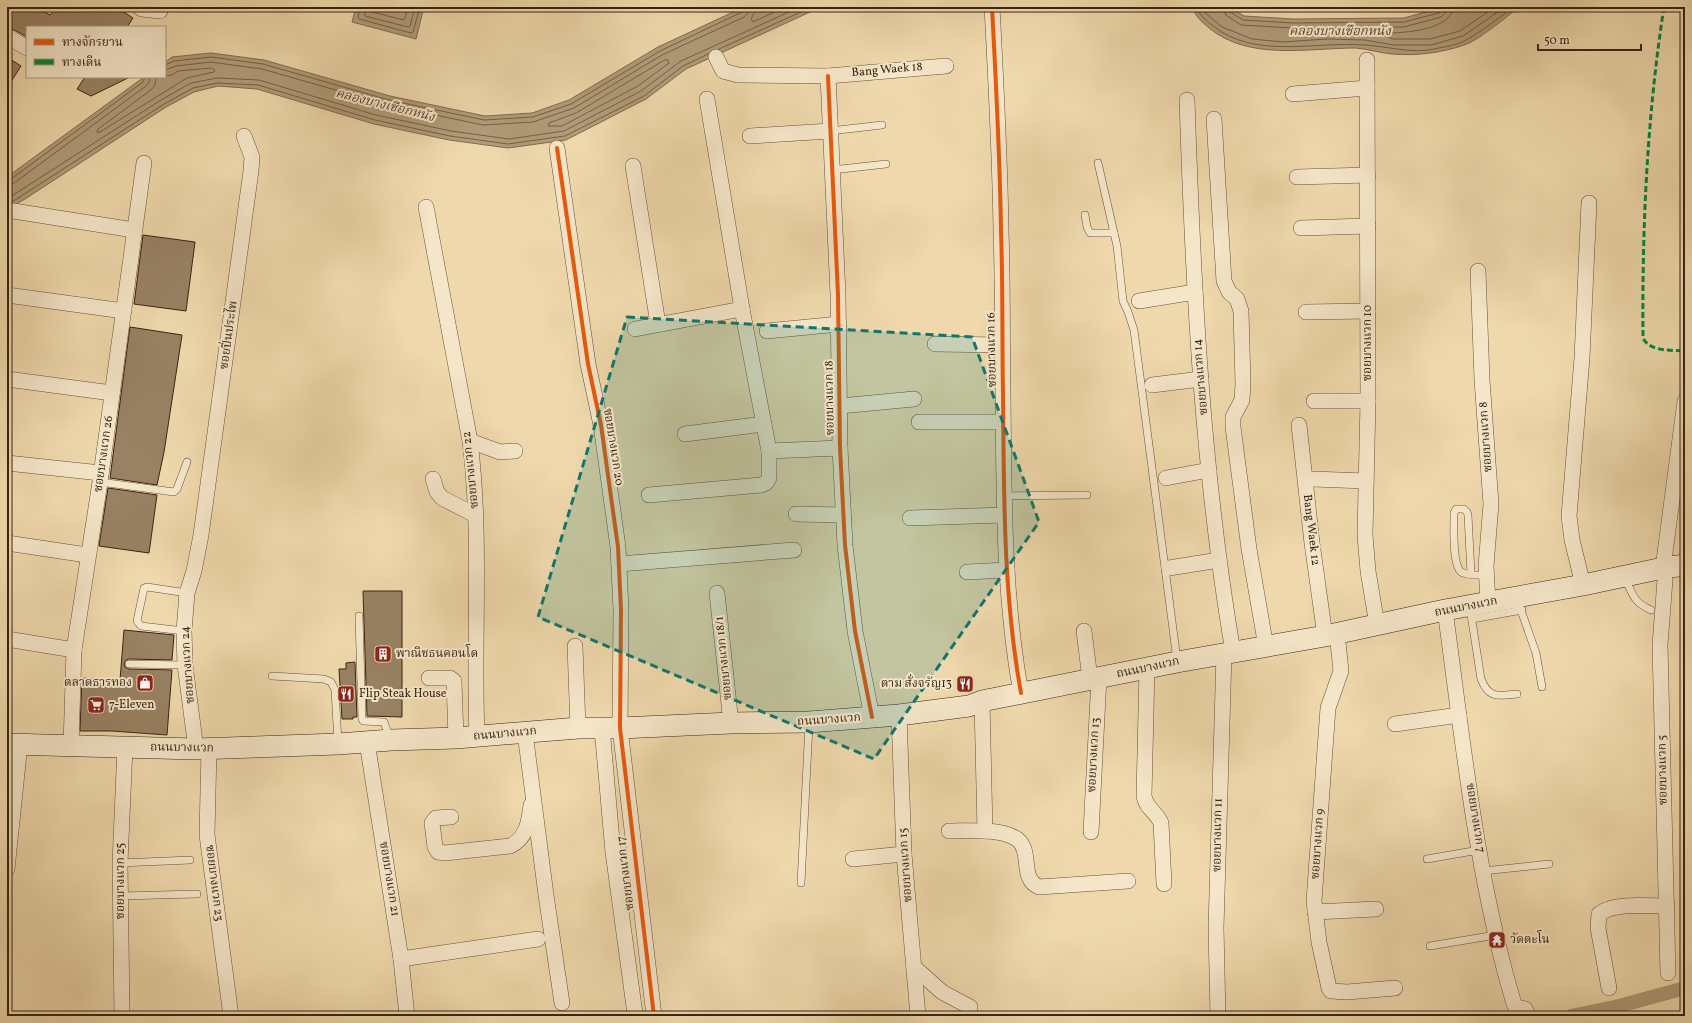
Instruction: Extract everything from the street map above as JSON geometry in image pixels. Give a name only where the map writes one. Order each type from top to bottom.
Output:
[{"type":"main road","name":"ถนนบางแวก","points":[[13,744],[203,749],[456,738],[578,728],[809,722],[899,715],[969,706],[982,700],[1021,692],[1147,669],[1177,662],[1266,647],[1445,610],[1476,609],[1519,603],[1583,585],[1663,568],[1685,565]]},
{"type":"street","points":[[139,7],[142,9],[160,11],[161,7]]},
{"type":"street","name":"ซอยบางแวก 16","points":[[992,7],[998,105],[1007,570],[1021,692]]},
{"type":"street","points":[[7,36],[26,47]]},
{"type":"street","name":"Bang Waek 18","points":[[716,57],[723,71],[738,75],[828,76],[946,66]]},
{"type":"street","name":"ซอยบางแวก 10","points":[[1367,60],[1368,401],[1365,536],[1366,557],[1377,625]]},
{"type":"street","name":"ซอยบางแวก 18","points":[[828,76],[839,324],[840,448],[846,565],[855,631],[872,717]]},
{"type":"street","points":[[1293,94],[1367,88]]},
{"type":"street","points":[[649,495],[761,485],[766,483],[769,478],[769,451],[742,309],[706,99]]},
{"type":"street","name":"ซอยบางแวก 14","points":[[1187,100],[1195,292],[1201,379],[1228,653]]},
{"type":"street","points":[[1214,119],[1224,281],[1229,292],[1237,299],[1241,311],[1242,400],[1233,417],[1233,427],[1249,549],[1266,647]]},
{"type":"street","points":[[750,136],[830,130]]},
{"type":"street","name":"ซอยปิ่นประไพ","points":[[200,535],[252,171],[252,157],[244,136]]},
{"type":"street","name":"ซอยบางแวก 20","points":[[557,148],[588,364],[601,425],[619,564],[621,610],[611,728]]},
{"type":"street","name":"ซอยบางแวก 26","points":[[71,746],[74,650],[101,478],[144,163]]},
{"type":"street","points":[[633,166],[658,324]]},
{"type":"street","points":[[1297,177],[1368,175]]},
{"type":"street","points":[[1583,585],[1572,540],[1569,516],[1582,358],[1589,203]]},
{"type":"street","name":"ซอยบางแวก 22","points":[[426,207],[470,441],[473,470],[475,515],[475,667],[477,736]]},
{"type":"street","points":[[7,210],[134,230]]},
{"type":"street","points":[[1301,228],[1368,226]]},
{"type":"street","name":"ซอยบางแวก 8","points":[[1476,609],[1486,575],[1490,498],[1482,380],[1478,271]]},
{"type":"street","points":[[1139,301],[1195,292]]},
{"type":"street","points":[[7,294],[124,311]]},
{"type":"street","points":[[635,329],[742,309]]},
{"type":"street","points":[[1306,312],[1368,311]]},
{"type":"street","points":[[767,331],[839,324]]},
{"type":"street","points":[[935,344],[1002,345]]},
{"type":"street","points":[[7,379],[112,393]]},
{"type":"street","points":[[1152,385],[1201,379]]},
{"type":"street","points":[[840,406],[914,399]]},
{"type":"street","points":[[1314,401],[1368,401]]},
{"type":"street","name":"ซอยบางแวก 5","points":[[1668,973],[1660,646],[1665,580],[1663,568],[1685,401]]},
{"type":"street","points":[[919,422],[1003,422]]},
{"type":"street","points":[[685,434],[764,424]]},
{"type":"street","name":"Bang Waek 12","points":[[1299,425],[1312,543],[1331,634]]},
{"type":"street","points":[[470,441],[500,452],[515,451]]},
{"type":"street","points":[[769,451],[840,448]]},
{"type":"street","points":[[7,463],[101,478]]},
{"type":"street","points":[[1166,478],[1209,470]]},
{"type":"street","points":[[433,479],[437,492],[442,498],[475,515]]},
{"type":"street","points":[[1313,479],[1366,481]]},
{"type":"street","points":[[796,514],[843,515]]},
{"type":"street","points":[[910,518],[1005,516]]},
{"type":"street","name":"ซอยบางแวก 24","points":[[200,535],[194,571],[186,593],[184,631],[185,665],[203,749]]},
{"type":"street","points":[[7,543],[88,555]]},
{"type":"street","points":[[619,564],[794,550]]},
{"type":"street","points":[[1169,568],[1219,560]]},
{"type":"street","points":[[967,572],[1007,570]]},
{"type":"street","name":"ซอยบางแวก 18/1","points":[[717,593],[731,723]]},
{"type":"street","name":"ซอยบางแวก 7","points":[[1445,610],[1479,850],[1496,935],[1514,1004],[1516,1007],[1525,1009],[1528,1016]]},
{"type":"street","name":"ซอยบางแวก 13","points":[[1084,630],[1095,679],[1091,832]]},
{"type":"street","name":"ซอยบางแวก 9","points":[[1331,634],[1341,671],[1328,708],[1315,912],[1322,960],[1331,991],[1347,992],[1395,988]]},
{"type":"street","points":[[7,639],[74,650]]},
{"type":"street","points":[[575,646],[578,728]]},
{"type":"street","name":"ซอยบางแวก 11","points":[[1218,1016],[1216,920],[1228,653]]},
{"type":"street","points":[[1147,669],[1144,796],[1145,804],[1158,816],[1161,823],[1164,884]]},
{"type":"street","points":[[430,678],[450,678],[454,681],[456,738]]},
{"type":"street","points":[[982,700],[985,831]]},
{"type":"street","name":"ซอยบางแวก 15","points":[[899,715],[904,854],[918,1016]]},
{"type":"street","points":[[1395,724],[1459,715]]},
{"type":"street","points":[[611,728],[613,852],[635,1014]]},
{"type":"street","name":"ซอยบางแวก 17","points":[[611,728],[654,1016]]},
{"type":"street","points":[[525,733],[562,1003]]},
{"type":"street","name":"ซอยบางแวก 21","points":[[367,742],[401,959],[407,1016]]},
{"type":"street","points":[[7,869],[13,744]]},
{"type":"street","name":"ซอยบางแวก 25","points":[[122,1016],[120,864],[125,746]]},
{"type":"street","name":"ซอยบางแวก 23","points":[[203,749],[207,835],[231,1016]]},
{"type":"street","points":[[451,817],[436,818],[432,823],[435,847],[438,852],[445,853],[510,846],[517,842],[525,832],[530,818],[533,795]]},
{"type":"street","points":[[949,831],[985,831],[1008,835],[1017,840],[1024,848],[1028,875],[1033,885],[1039,887],[1128,881]]},
{"type":"street","points":[[853,859],[904,854]]},
{"type":"street","points":[[1609,988],[1598,928],[1599,914],[1606,909],[1619,907],[1667,906]]},
{"type":"street","points":[[1315,912],[1376,909]]},
{"type":"street","points":[[401,959],[538,939]]},
{"type":"street","points":[[914,968],[942,992],[970,1007]]},
{"type":"lane","points":[[830,130],[882,125]]},
{"type":"lane","points":[[1098,163],[1117,246],[1122,301],[1128,312],[1134,330],[1177,662]]},
{"type":"lane","points":[[832,170],[886,164]]},
{"type":"lane","points":[[1085,215],[1086,224],[1090,233],[1114,233]]},
{"type":"lane","points":[[101,478],[174,492],[177,489],[186,462]]},
{"type":"lane","points":[[1005,496],[1087,495]]},
{"type":"lane","points":[[1471,574],[1468,515],[1464,508],[1456,509],[1454,513],[1456,560],[1459,569],[1462,572],[1471,574],[1486,575]]},
{"type":"lane","points":[[1624,576],[1634,599],[1640,605],[1651,610]]},
{"type":"lane","points":[[184,631],[141,626],[137,621],[144,588],[147,587],[186,593]]},
{"type":"lane","points":[[1519,603],[1536,653],[1542,687]]},
{"type":"lane","points":[[1476,609],[1482,679],[1486,690],[1492,694],[1500,696],[1517,694]]},
{"type":"lane","points":[[359,616],[362,719],[363,721],[384,722],[391,740]]},
{"type":"lane","points":[[128,664],[185,665]]},
{"type":"lane","points":[[272,676],[324,679],[331,682],[335,690],[338,744]]},
{"type":"lane","points":[[801,883],[809,722]]},
{"type":"lane","points":[[1427,859],[1479,850]]},
{"type":"lane","points":[[120,864],[190,860]]},
{"type":"lane","points":[[1483,871],[1549,864]]},
{"type":"lane","points":[[120,896],[197,894]]},
{"type":"lane","points":[[1430,946],[1496,935]]},
{"type":"highlighted area","points":[[627,317],[972,337],[1039,522],[874,759],[538,617]]},
{"type":"water","points":[[356,7],[424,7],[416,39],[352,22]]},
{"type":"water","name":"คลองบางเชือกหนัง","points":[[744,7],[821,7],[686,69],[646,99],[566,140],[508,148],[449,140],[374,124],[257,89],[218,86],[194,92],[166,107],[25,199],[7,209],[7,177],[143,78],[166,78],[166,61],[172,57],[211,53],[264,60],[390,96],[485,116],[532,113],[569,100],[658,47]]},
{"type":"water","name":"คลองบางเชือกหนัง","points":[[1192,7],[1229,7],[1244,16],[1293,19],[1404,18],[1444,7],[1519,7],[1492,28],[1469,43],[1438,52],[1401,55],[1356,48],[1280,50],[1260,49],[1242,45],[1225,38],[1209,28],[1201,21]]},
{"type":"building","points":[[7,7],[36,7],[50,15],[57,7],[116,7],[133,18],[128,26],[26,26],[26,36],[7,26]]},
{"type":"building","points":[[7,57],[21,66],[7,88]]},
{"type":"building","points":[[84,78],[128,78],[91,96],[77,89]]},
{"type":"building","points":[[143,235],[195,242],[186,311],[134,304]]},
{"type":"building","points":[[130,327],[182,335],[164,452],[157,485],[110,478]]},
{"type":"building","points":[[108,488],[157,495],[149,553],[99,546]]},
{"type":"building","name":"พาณิชธนคอนโด","points":[[363,591],[402,591],[402,717],[367,716]]},
{"type":"building","name":"ตลาดธารทอง","points":[[124,630],[174,635],[172,660],[129,659],[126,660],[124,664],[125,667],[129,669],[172,670],[167,735],[112,731],[80,731],[82,678],[120,680]]},
{"type":"building","name":"Flip Steak House","points":[[355,662],[357,717],[353,717],[353,719],[342,719],[339,669],[346,669],[346,663]]},
{"type":"waterway","points":[[1571,1016],[1619,1006],[1685,988]]},
{"type":"marked path","points":[[1664,7],[1653,89],[1647,172],[1643,255],[1643,338],[1646,343],[1656,348],[1685,351]]},
{"type":"cycle path","points":[[992,7],[998,119],[1002,272],[1006,543],[1011,618],[1021,693]]},
{"type":"cycle path","points":[[828,76],[838,295],[840,448],[845,545],[855,631],[872,717]]},
{"type":"cycle path","points":[[557,148],[588,364],[601,425],[618,547],[621,610],[620,728],[654,1016]]},
{"type":"place","name":"พาณิชธนคอนโด","points":[[383,654]]},
{"type":"place","name":"ตลาดธารทอง","points":[[145,683]]},
{"type":"place","name":"ตาม สั่งจรัญ13","points":[[965,684]]},
{"type":"place","name":"Flip Steak House","points":[[346,694]]},
{"type":"place","name":"7-Eleven","points":[[96,705]]},
{"type":"place","name":"วัดตะโน","points":[[1497,940]]}]
